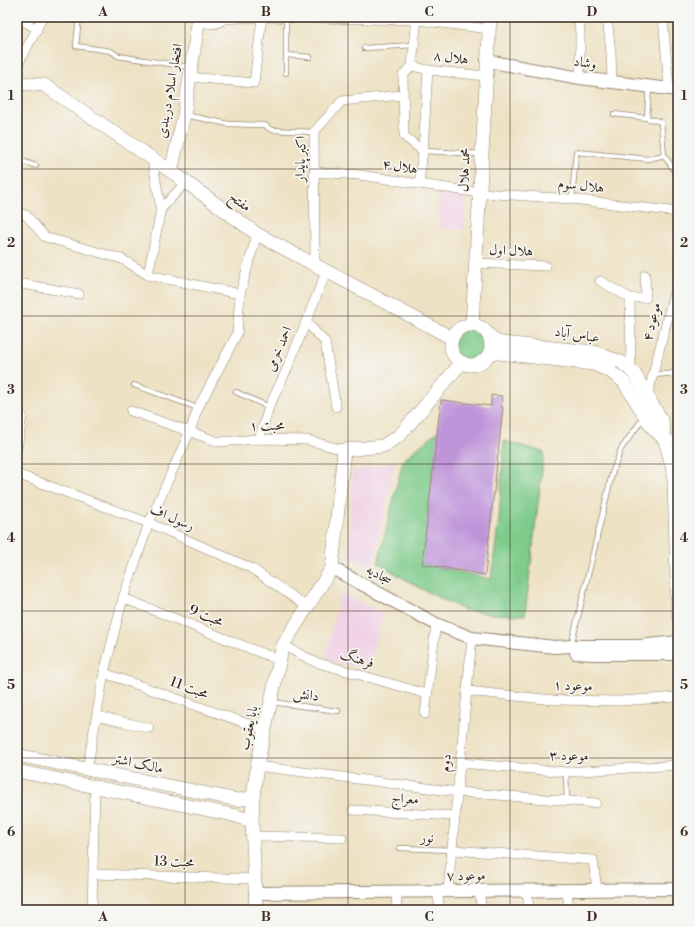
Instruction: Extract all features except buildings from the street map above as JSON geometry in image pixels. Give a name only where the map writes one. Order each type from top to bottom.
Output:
[{"type":"main road","name":"افتخار اسلام دربندی","points":[[171,171],[184,115],[200,17]]},
{"type":"main road","points":[[200,17],[205,21],[213,22],[222,18]]},
{"type":"main road","name":"محمد هلال","points":[[472,325],[490,23]]},
{"type":"main road","name":"مفتح","points":[[17,83],[44,85],[171,171],[257,234],[452,338]]},
{"type":"main road","points":[[472,325],[478,326],[488,334],[491,346],[490,352],[481,362],[468,364],[462,362],[456,357],[451,345],[452,338],[460,328],[472,325]]},
{"type":"main road","name":"عباس آباد","points":[[488,334],[495,341],[502,343],[594,352],[621,362],[631,370],[648,394],[662,421],[665,440],[676,480],[678,616]]},
{"type":"main road","name":"عباس آباد","points":[[490,352],[593,364],[610,372],[624,382],[652,427],[665,440]]},
{"type":"main road","points":[[332,568],[344,450],[383,446],[400,435],[462,362]]},
{"type":"main road","name":"بابا یعقوب","points":[[256,910],[252,821],[253,797],[257,766],[283,645],[306,606],[332,568]]},
{"type":"main road","name":"مالک اشتر","points":[[17,755],[238,800],[253,797]]},
{"type":"main road","points":[[17,771],[233,815],[252,821]]},
{"type":"main road","points":[[233,815],[238,813],[240,809],[241,805],[238,800]]},
{"type":"street","points":[[17,17],[37,29]]},
{"type":"street","points":[[17,66],[42,17]]},
{"type":"street","points":[[190,72],[254,83],[262,17]]},
{"type":"street","points":[[579,17],[580,78]]},
{"type":"street","points":[[607,17],[611,53],[612,82]]},
{"type":"street","points":[[663,17],[665,42],[673,90]]},
{"type":"street","points":[[222,18],[417,18],[490,23]]},
{"type":"street","points":[[417,18],[412,66],[402,75],[402,95],[404,136],[423,151]]},
{"type":"street","name":"وشاد","points":[[487,61],[580,78],[673,90]]},
{"type":"street","name":"هلال ۸","points":[[412,66],[428,70],[486,76]]},
{"type":"street","points":[[419,184],[423,151],[428,70]]},
{"type":"street","name":"اکبر پایدار","points":[[315,264],[314,132],[342,101],[402,95]]},
{"type":"street","points":[[148,275],[161,209],[152,158]]},
{"type":"street","name":"هلال ۴","points":[[314,172],[360,175],[480,193]]},
{"type":"street","points":[[161,209],[186,182]]},
{"type":"street","name":"هلال سوم","points":[[480,193],[572,198],[678,212]]},
{"type":"street","points":[[17,213],[26,215],[45,237],[122,259],[148,275],[240,294]]},
{"type":"street","points":[[87,770],[104,673],[123,598],[150,523],[190,431],[198,408],[237,334],[240,294],[257,234]]},
{"type":"street","name":"هلال اول","points":[[476,263],[546,266]]},
{"type":"street","name":"احمد خرمی","points":[[259,439],[269,407],[327,270]]},
{"type":"street","points":[[600,281],[630,298],[646,298],[645,275]]},
{"type":"street","name":"موعود ۴","points":[[648,394],[675,301],[678,277]]},
{"type":"street","points":[[17,283],[79,294]]},
{"type":"street","points":[[630,298],[631,370]]},
{"type":"street","points":[[306,322],[325,342],[336,408]]},
{"type":"street","name":"محبت ۱","points":[[131,411],[219,442],[259,439],[308,440],[344,450]]},
{"type":"street","points":[[17,414],[22,416],[17,449]]},
{"type":"street","points":[[665,440],[678,440]]},
{"type":"street","name":"رسول اف","points":[[17,474],[150,523],[251,568],[306,606]]},
{"type":"street","name":"سجادیه","points":[[332,568],[436,624],[472,638],[555,647],[639,646],[678,642]]},
{"type":"street","name":"محبت 9","points":[[123,598],[280,660]]},
{"type":"street","points":[[425,714],[436,624]]},
{"type":"street","name":"دوم","points":[[440,910],[452,850],[472,638]]},
{"type":"street","name":"فرهنگ","points":[[283,645],[315,662],[427,694]]},
{"type":"street","points":[[555,647],[572,653],[678,654]]},
{"type":"street","name":"محبت 11","points":[[104,673],[265,730]]},
{"type":"street","name":"موعود ۱","points":[[467,691],[554,700],[620,701],[678,697]]},
{"type":"street","points":[[97,716],[149,728]]},
{"type":"street","name":"موعود ۳","points":[[461,763],[566,772],[678,765]]},
{"type":"street","points":[[257,766],[458,792],[596,803]]},
{"type":"street","points":[[92,910],[95,786]]},
{"type":"street","name":"معراج","points":[[353,810],[455,816]]},
{"type":"street","points":[[253,836],[342,838]]},
{"type":"street","points":[[452,850],[593,860],[597,890]]},
{"type":"street","name":"محبت 13","points":[[93,874],[255,879]]},
{"type":"street","name":"موعود ۷","points":[[255,893],[678,889]]},
{"type":"street","points":[[526,890],[529,910]]},
{"type":"street","points":[[567,890],[569,910]]},
{"type":"street","points":[[396,891],[397,910]]},
{"type":"street","points":[[479,891],[482,910]]},
{"type":"lane","points":[[79,17],[76,46],[112,51],[118,56],[190,72]]},
{"type":"lane","points":[[286,18],[286,72]]},
{"type":"lane","points":[[364,48],[414,45]]},
{"type":"lane","points":[[287,56],[310,57]]},
{"type":"lane","points":[[647,118],[649,87]]},
{"type":"lane","points":[[614,114],[647,118],[661,122],[664,156],[678,176]]},
{"type":"lane","points":[[184,115],[229,124],[265,125],[271,130],[314,132]]},
{"type":"lane","points":[[423,151],[482,154]]},
{"type":"lane","points":[[572,198],[576,152],[648,160],[664,156]]},
{"type":"lane","points":[[17,160],[36,166]]},
{"type":"lane","points":[[653,375],[678,373]]},
{"type":"lane","points":[[134,385],[198,408]]},
{"type":"lane","points":[[236,392],[269,407]]},
{"type":"lane","points":[[571,646],[612,474],[621,449],[645,416]]},
{"type":"lane","name":"دانش","points":[[271,702],[338,711]]},
{"type":"lane","points":[[566,772],[567,801]]},
{"type":"lane","name":"نور","points":[[400,848],[452,850]]},
{"type":"shaded area","points":[[440,195],[466,196],[465,230],[438,229]]},
{"type":"shaded area","points":[[395,461],[373,566],[349,558],[352,472]]},
{"type":"shaded area","points":[[340,593],[383,613],[368,669],[325,660]]},
{"type":"green space","points":[[471,328],[483,333],[488,345],[483,357],[471,362],[459,357],[454,345],[459,333]]},
{"type":"green space","points":[[438,431],[423,564],[491,579],[499,519],[504,441],[544,452],[525,615],[492,614],[464,610],[420,588],[378,563],[403,460]]}]
